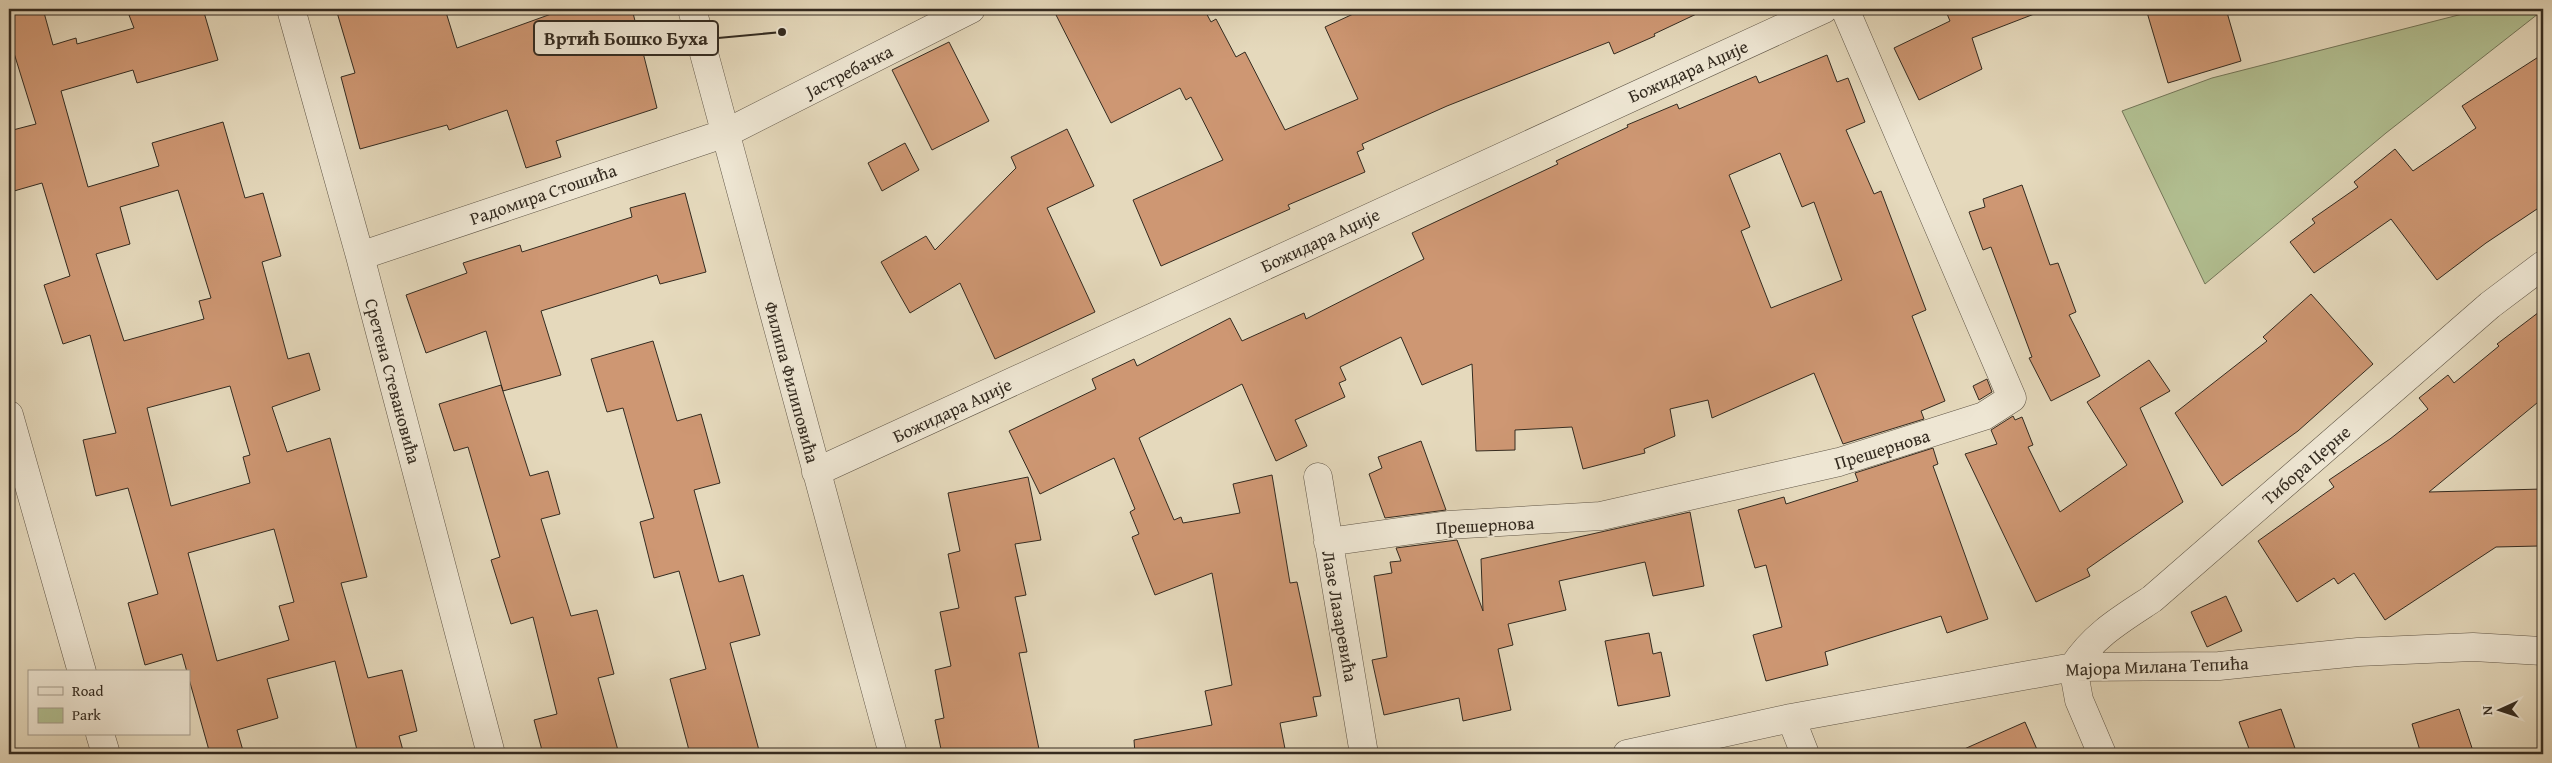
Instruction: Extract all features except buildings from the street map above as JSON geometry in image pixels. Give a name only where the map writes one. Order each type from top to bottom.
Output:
[{"type":"street","name":"Сретена Стевановића","points":[[291,9],[360,256],[491,754]]},
{"type":"street","name":"Филипа Филиповића","points":[[692,9],[894,754]]},
{"type":"street","name":"Јастребачка","points":[[726,132],[971,9]]},
{"type":"street","name":"Божидара Аџије","points":[[816,472],[1824,9]]},
{"type":"street","name":"Прешернова","points":[[1328,542],[1448,525],[1601,516],[1839,462],[1984,416],[2012,398],[1845,9]]},
{"type":"street","name":"Радомира Стошића","points":[[360,256],[726,132]]},
{"type":"street","name":"Тибора Церне","points":[[2072,667],[2083,651],[2099,634],[2152,599],[2490,305],[2543,265]]},
{"type":"street","points":[[9,415],[81,670]]},
{"type":"street","name":"Лазе Лазаревића","points":[[1318,477],[1364,754]]},
{"type":"street","name":"Мајора Милана Тепића","points":[[1627,754],[1791,718],[2072,667],[2219,666],[2358,652],[2473,647],[2543,651]]},
{"type":"street","points":[[2072,667],[2079,700],[2102,754]]},
{"type":"street","points":[[1791,718],[1805,754]]},
{"type":"street","points":[[101,736],[106,754]]},
{"type":"green space","points":[[2482,9],[2543,10],[2386,133],[2205,284],[2122,111],[2212,78]]},
{"type":"place","name":"Вртић Бошко Буха","points":[[782,32]]}]
